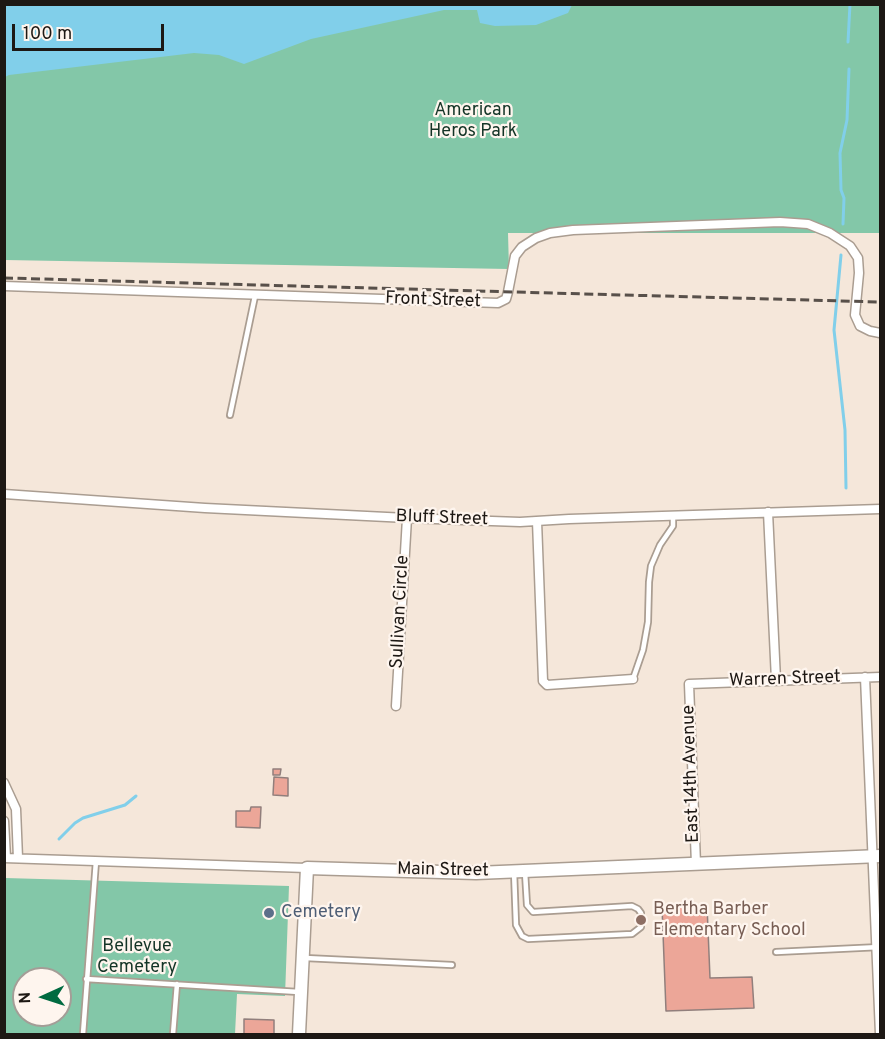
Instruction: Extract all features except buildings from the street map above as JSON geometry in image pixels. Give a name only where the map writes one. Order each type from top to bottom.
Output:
[{"type":"street","name":"Front Street","points":[[4,286],[498,303],[506,299],[515,256],[522,247],[550,232],[780,222],[808,225],[830,233],[850,246],[858,258],[855,315],[860,326],[880,333]]},
{"type":"street","name":"Bluff Street","points":[[4,494],[407,518],[537,521],[880,509]]},
{"type":"street","points":[[768,512],[776,680]]},
{"type":"street","name":"Sullivan Circle","points":[[396,706],[407,518]]},
{"type":"street","points":[[537,521],[543,681],[548,685],[633,679]]},
{"type":"street","points":[[865,677],[876,856],[880,1034],[868,1035]]},
{"type":"street","name":"Warren Street","points":[[689,684],[880,677]]},
{"type":"street","name":"East 14th Avenue","points":[[689,684],[696,864]]},
{"type":"street","points":[[4,783],[16,809],[18,858]]},
{"type":"street","points":[[4,821],[5,858]]},
{"type":"street","name":"Main Street","points":[[5,858],[448,873],[876,856]]},
{"type":"street","points":[[299,1035],[307,868]]},
{"type":"lane","points":[[230,415],[255,296]]},
{"type":"lane","points":[[633,679],[643,650],[648,622],[651,566],[660,545],[673,526],[673,515]]},
{"type":"lane","points":[[83,1035],[96,860]]},
{"type":"lane","points":[[519,871],[526,905],[533,912],[632,906],[641,913],[641,927],[632,934],[528,939],[522,936],[516,925],[519,871]]},
{"type":"lane","points":[[776,952],[878,947]]},
{"type":"lane","points":[[303,957],[452,965]]},
{"type":"lane","points":[[86,979],[301,992]]},
{"type":"lane","points":[[173,1035],[177,984]]},
{"type":"green space","name":"American Heros Park","points":[[322,5],[880,5],[880,233],[508,233],[509,269],[5,260],[5,46]]},
{"type":"green space","name":"Bellevue Cemetery","points":[[5,878],[289,886],[285,996],[237,994],[235,1034],[5,1034]]},
{"type":"water","points":[[5,4],[572,5],[568,13],[536,25],[495,26],[480,23],[477,10],[444,10],[311,39],[244,64],[219,55],[194,53],[5,77]]},
{"type":"waterway","points":[[848,42],[850,4]]},
{"type":"waterway","points":[[843,224],[844,198],[841,190],[840,153],[847,120],[849,69]]},
{"type":"waterway","points":[[841,255],[834,330],[845,430],[846,488]]},
{"type":"waterway","points":[[59,839],[83,818],[125,805],[136,796]]},
{"type":"railway","points":[[4,278],[880,302]]},
{"type":"place","name":"Cemetery","points":[[269,913]]},
{"type":"place","name":"Bertha Barber Elementary School","points":[[641,920]]}]
